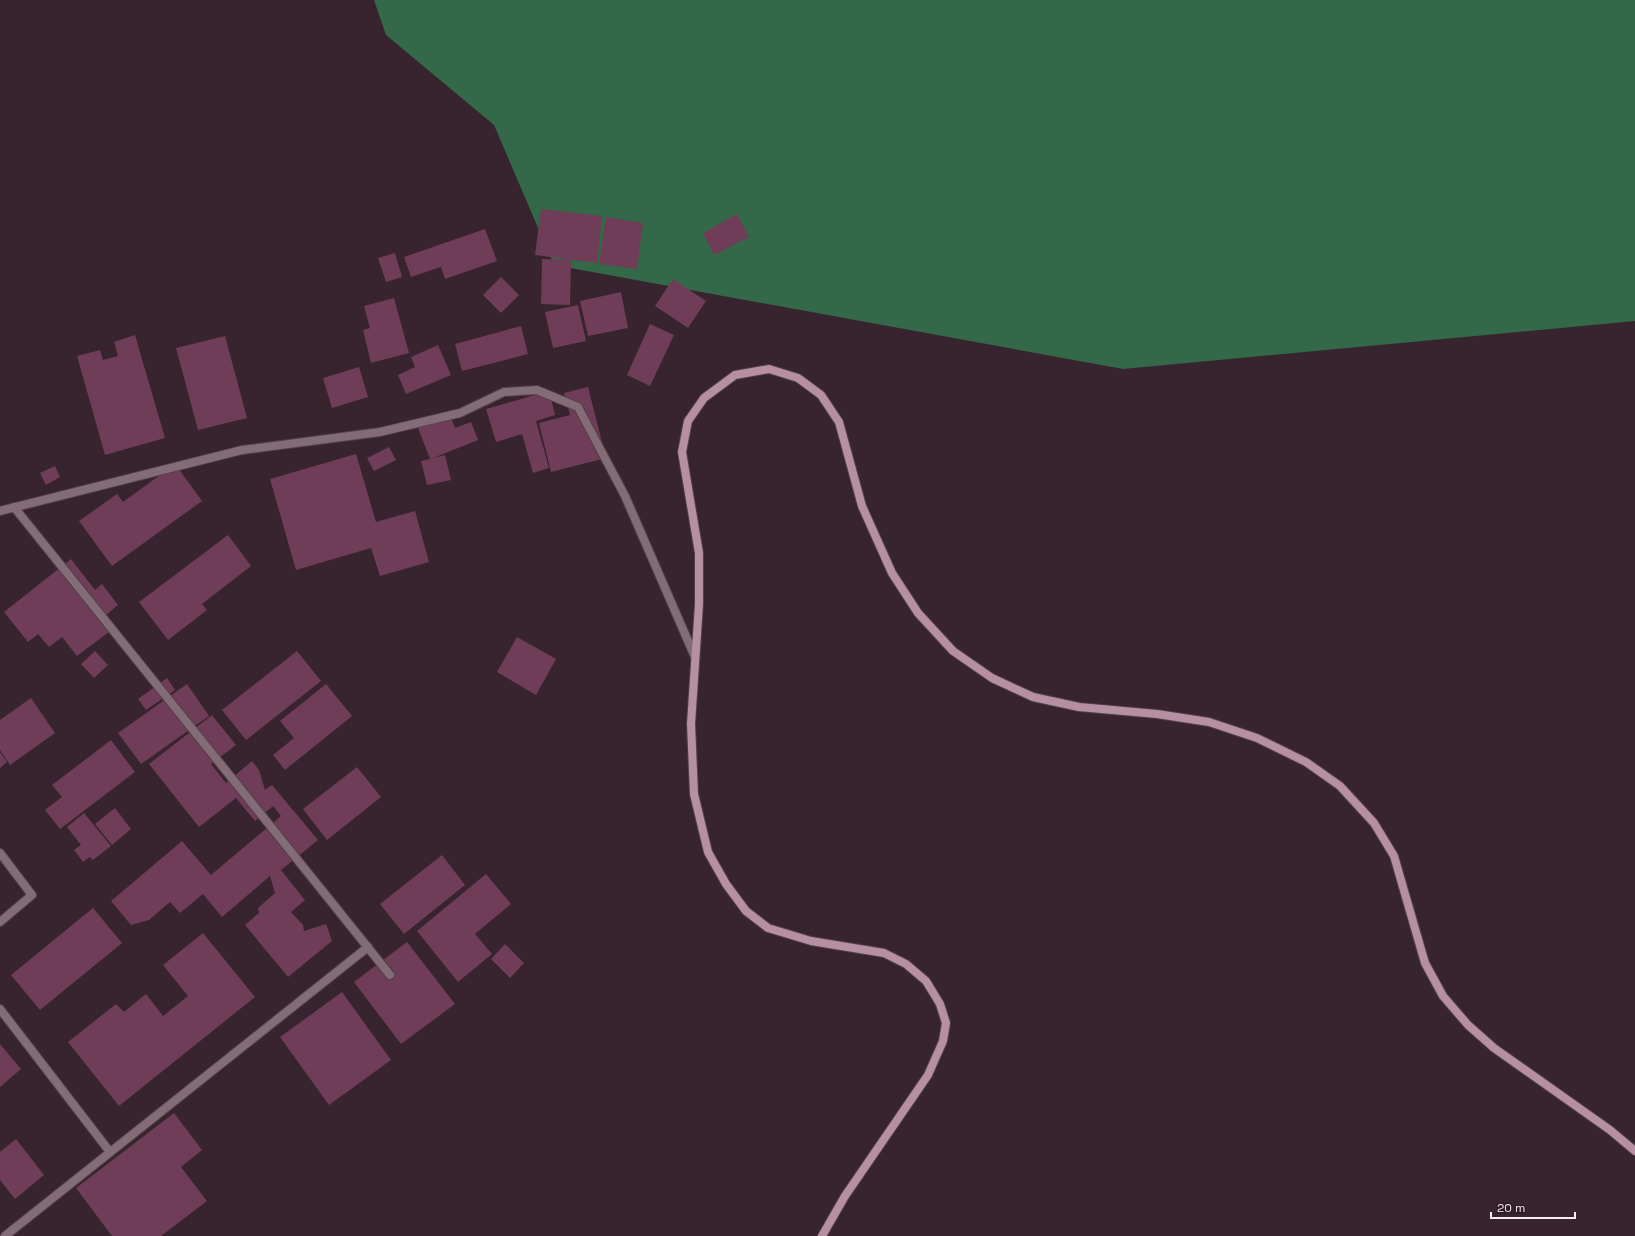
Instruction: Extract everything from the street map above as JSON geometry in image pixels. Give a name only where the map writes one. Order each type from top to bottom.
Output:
[{"type":"main road","points":[[822,1236],[845,1196],[928,1075],[943,1041],[946,1023],[940,1004],[926,981],[906,964],[884,953],[812,941],[768,928],[746,911],[726,884],[708,852],[694,794],[691,724],[699,604],[699,553],[682,452],[688,421],[704,398],[735,375],[769,368],[798,378],[821,395],[839,422],[862,506],[892,573],[918,613],[953,651],[992,678],[1033,696],[1079,707],[1157,714],[1209,722],[1257,738],[1306,762],[1340,786],[1374,823],[1394,856],[1425,963],[1443,996],[1468,1025],[1494,1048],[1610,1130],[1635,1151]]},
{"type":"street","points":[[0,511],[242,450],[380,432],[460,413],[504,392],[537,390],[578,407],[625,496],[695,657]]},
{"type":"street","points":[[14,507],[390,975]]},
{"type":"street","points":[[0,853],[32,895],[0,922]]},
{"type":"street","points":[[5,1236],[368,947]]},
{"type":"street","points":[[0,1009],[110,1152]]},
{"type":"green space","points":[[374,0],[1635,0],[1635,321],[1123,369],[554,265],[494,125],[386,35]]},
{"type":"building","points":[[541,209],[602,216],[597,263],[535,255]]},
{"type":"building","points":[[737,214],[749,237],[714,255],[703,233]]},
{"type":"building","points":[[606,217],[643,223],[637,269],[599,264]]},
{"type":"building","points":[[485,229],[497,261],[445,279],[441,267],[411,277],[404,257]]},
{"type":"building","points":[[395,253],[402,277],[386,282],[378,258]]},
{"type":"building","points":[[542,259],[571,260],[570,305],[541,304]]},
{"type":"building","points":[[501,277],[519,295],[501,313],[483,295]]},
{"type":"building","points":[[673,279],[706,301],[688,328],[655,306]]},
{"type":"building","points":[[621,292],[628,328],[588,336],[580,301]]},
{"type":"building","points":[[394,298],[409,353],[371,363],[363,330],[370,328],[364,306]]},
{"type":"building","points":[[578,305],[586,341],[553,348],[545,312]]},
{"type":"building","points":[[650,324],[674,335],[650,386],[627,375]]},
{"type":"building","points":[[521,326],[528,354],[462,371],[455,344]]},
{"type":"building","points":[[135,335],[165,438],[105,455],[77,356],[100,350],[103,360],[118,356],[114,342]]},
{"type":"building","points":[[225,336],[247,418],[198,430],[176,348]]},
{"type":"building","points":[[438,345],[451,375],[406,394],[398,375],[415,367],[411,357]]},
{"type":"building","points":[[359,367],[368,397],[332,408],[323,378]]},
{"type":"building","points":[[588,387],[606,458],[551,472],[539,423],[570,415],[564,393]]},
{"type":"building","points":[[549,391],[555,415],[536,421],[549,468],[533,473],[522,434],[496,442],[486,409]]},
{"type":"building","points":[[450,415],[455,428],[471,422],[478,440],[433,458],[445,455],[451,480],[427,485],[421,461],[430,459],[418,428]]},
{"type":"building","points":[[389,447],[396,460],[374,471],[367,458]]},
{"type":"building","points":[[356,454],[376,522],[415,511],[429,562],[380,576],[371,548],[296,570],[270,479]]},
{"type":"building","points":[[175,464],[202,501],[112,566],[79,521],[117,494],[123,502]]},
{"type":"building","points":[[55,466],[60,477],[46,485],[40,473]]},
{"type":"building","points":[[228,535],[251,566],[202,604],[207,610],[168,640],[139,602]]},
{"type":"building","points":[[71,559],[95,590],[102,584],[118,605],[100,620],[109,632],[77,656],[62,637],[49,647],[38,634],[28,642],[4,612]]},
{"type":"building","points":[[517,637],[556,659],[536,695],[497,672]]},
{"type":"building","points":[[95,651],[108,665],[94,678],[81,664]]},
{"type":"building","points":[[297,651],[321,681],[246,740],[222,710]]},
{"type":"building","points":[[167,678],[175,690],[146,710],[138,699]]},
{"type":"building","points":[[187,684],[209,716],[141,764],[118,733]]},
{"type":"building","points":[[326,684],[352,716],[285,770],[273,755],[294,738],[280,721]]},
{"type":"building","points":[[31,698],[55,733],[10,765],[0,750],[0,720]]},
{"type":"building","points":[[212,715],[236,745],[211,764],[226,783],[252,761],[259,770],[265,790],[272,785],[318,840],[281,870],[305,900],[291,912],[303,925],[304,931],[326,924],[332,941],[288,977],[245,925],[259,913],[258,908],[275,893],[270,876],[222,917],[203,894],[180,913],[170,902],[149,920],[131,925],[111,901],[182,841],[211,875],[281,816],[273,806],[255,821],[236,798],[199,827],[149,764]]},
{"type":"building","points":[[111,740],[135,772],[60,829],[45,810],[62,797],[52,785]]},
{"type":"building","points":[[0,752],[7,762],[0,768]]},
{"type":"building","points":[[357,767],[381,797],[327,840],[303,809]]},
{"type":"building","points":[[115,808],[131,829],[112,845],[95,824]]},
{"type":"building","points":[[84,813],[111,846],[93,860],[90,857],[83,862],[74,850],[81,845],[67,827]]},
{"type":"building","points":[[442,855],[465,885],[404,934],[380,904]]},
{"type":"building","points":[[486,874],[511,904],[475,934],[492,954],[458,982],[417,931]]},
{"type":"building","points":[[93,908],[122,943],[40,1010],[11,975]]},
{"type":"building","points":[[203,933],[255,997],[119,1106],[68,1042],[116,1004],[124,1012],[146,994],[163,1016],[188,996],[163,965]]},
{"type":"building","points":[[407,942],[455,1004],[401,1044],[354,982]]},
{"type":"building","points":[[505,944],[524,963],[510,978],[491,959]]},
{"type":"building","points":[[342,992],[391,1060],[329,1105],[280,1037]]},
{"type":"building","points":[[0,1044],[21,1069],[0,1087]]},
{"type":"building","points":[[174,1113],[202,1150],[181,1167],[207,1201],[161,1236],[112,1236],[76,1188]]},
{"type":"building","points":[[16,1139],[44,1175],[15,1199],[0,1180],[0,1152]]}]
